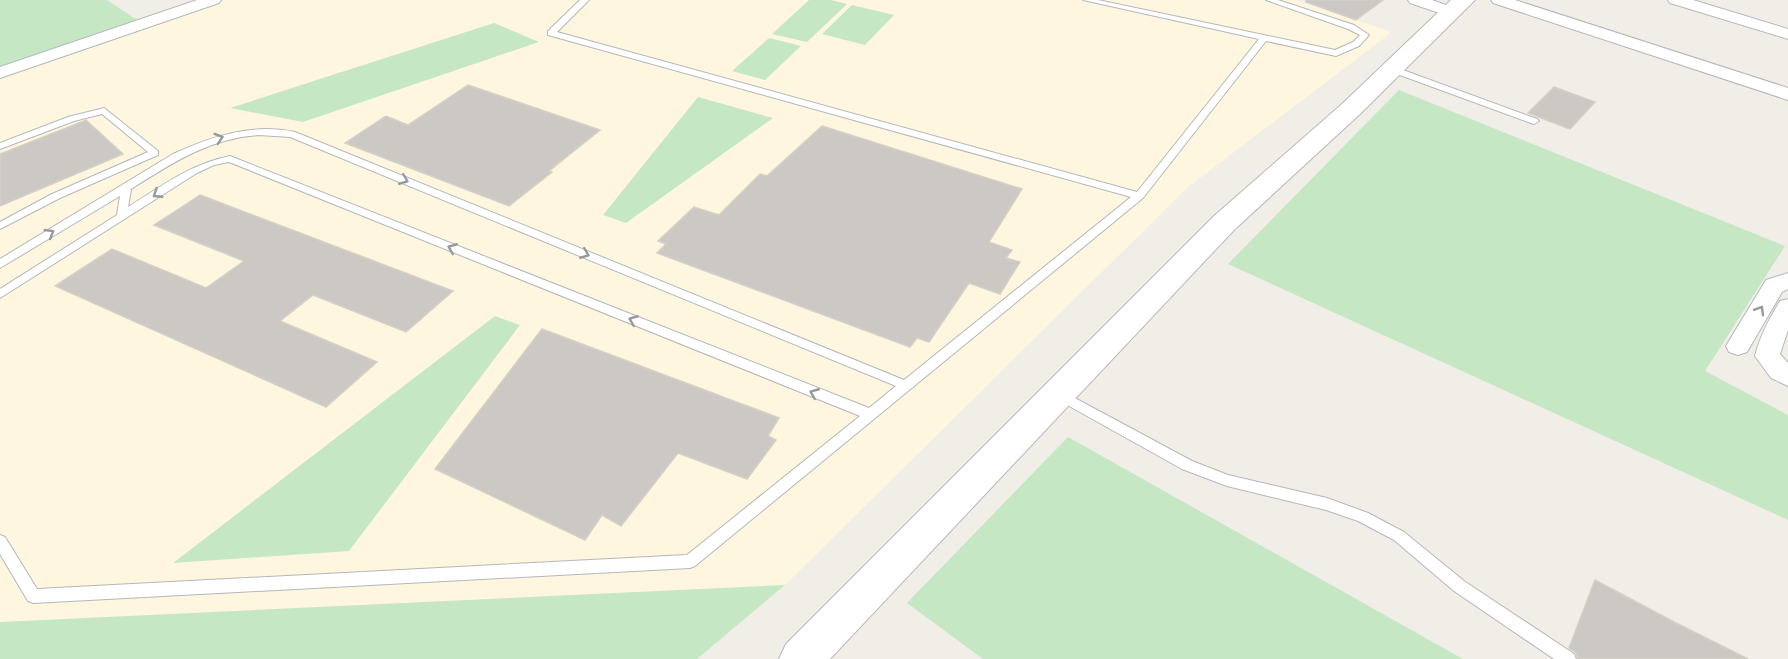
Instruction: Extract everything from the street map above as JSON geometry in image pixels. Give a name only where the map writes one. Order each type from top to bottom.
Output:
[{"type":"street","points":[[0,73],[213,0]]},
{"type":"street","points":[[1416,0],[1458,6]]},
{"type":"street","points":[[1499,0],[1788,94]]},
{"type":"street","points":[[1676,0],[1788,34]]},
{"type":"street","points":[[804,658],[1224,224],[1458,6]]},
{"type":"street","points":[[1738,346],[1774,286],[1788,281]]},
{"type":"street","points":[[1788,307],[1772,337],[1767,356],[1788,377]]},
{"type":"lane","points":[[585,0],[551,33],[1138,196]]},
{"type":"lane","points":[[1087,0],[1336,53],[1356,44],[1365,35],[1351,27],[1270,0]]},
{"type":"lane","points":[[0,541],[33,596],[690,561],[1138,196],[1265,37]]},
{"type":"lane","points":[[1392,69],[1534,121]]},
{"type":"lane","points":[[0,146],[71,119],[104,111],[155,153],[56,196],[0,226]]},
{"type":"lane","points":[[0,264],[177,156],[203,143],[234,133],[263,131],[292,134],[905,385]]},
{"type":"lane","points":[[0,294],[192,171],[211,163],[230,159],[869,414]]},
{"type":"lane","points":[[122,216],[126,187]]},
{"type":"lane","points":[[1058,394],[1187,465],[1227,480],[1327,504],[1363,517],[1399,536],[1459,586],[1568,659]]},
{"type":"shaded area","points":[[226,0],[1295,0],[1392,32],[1188,187],[785,585],[697,659],[0,659],[0,78]]},
{"type":"green space","points":[[0,0],[107,0],[137,20],[0,67]]},
{"type":"green space","points":[[809,0],[831,0],[847,4],[807,42],[772,34]]},
{"type":"green space","points":[[852,5],[894,15],[865,45],[822,34]]},
{"type":"green space","points":[[494,23],[539,42],[303,122],[230,108]]},
{"type":"green space","points":[[769,38],[801,46],[765,80],[732,71]]},
{"type":"green space","points":[[1399,90],[1785,246],[1705,371],[1788,415],[1788,520],[1228,264]]},
{"type":"green space","points":[[698,97],[773,118],[626,223],[603,215]]},
{"type":"green space","points":[[495,316],[520,325],[349,551],[173,563]]},
{"type":"green space","points":[[1068,437],[1463,659],[983,659],[907,603]]},
{"type":"green space","points":[[785,585],[697,659],[0,659],[0,622]]},
{"type":"building","points":[[1306,0],[1383,0],[1356,20],[1306,2]]},
{"type":"building","points":[[468,85],[600,130],[509,206],[345,143],[386,116],[408,125]]},
{"type":"building","points":[[1554,87],[1595,102],[1570,129],[1528,113]]},
{"type":"building","points":[[86,120],[123,154],[0,206],[0,154]]},
{"type":"building","points":[[822,126],[1022,189],[989,242],[1012,250],[1006,258],[1020,262],[1000,294],[969,283],[929,342],[917,338],[910,347],[657,253],[666,244],[658,241],[694,207],[719,215],[760,174],[767,176]]},
{"type":"building","points":[[200,195],[453,291],[406,332],[313,295],[280,321],[377,362],[326,407],[55,286],[112,249],[206,288],[244,261],[154,225]]},
{"type":"building","points":[[542,329],[779,418],[768,436],[776,440],[747,479],[678,453],[621,526],[602,515],[585,540],[435,469]]},
{"type":"building","points":[[1595,580],[1748,659],[1578,659],[1576,653],[1569,648]]}]
